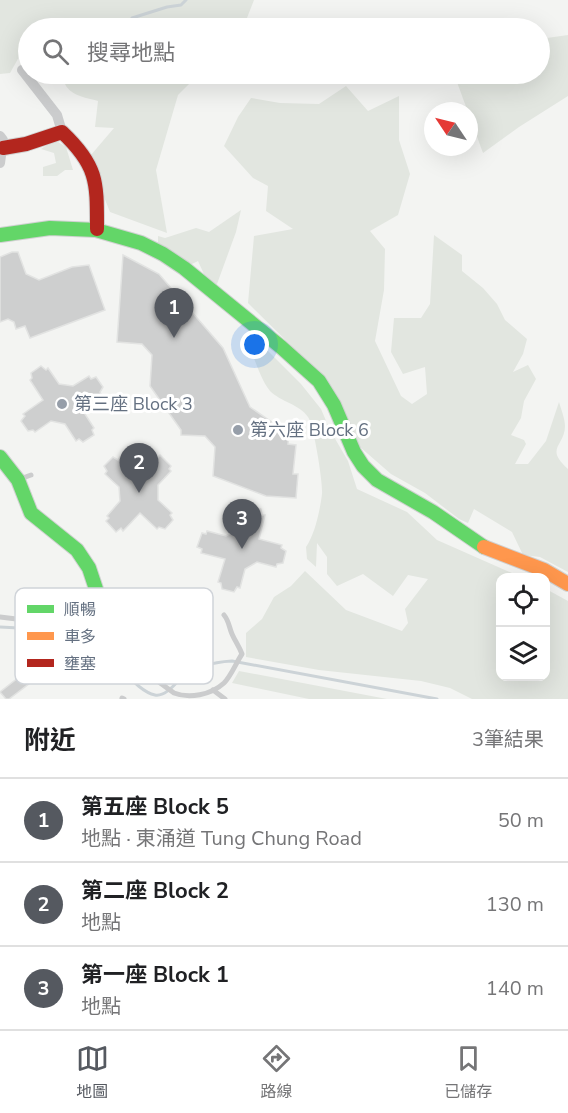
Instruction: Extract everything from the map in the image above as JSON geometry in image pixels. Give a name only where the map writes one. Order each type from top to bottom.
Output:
[{"type":"main road","points":[[2,142],[26,144],[62,132],[81,149],[92,166],[98,189],[98,229]]},
{"type":"main road","points":[[0,235],[56,226],[98,229],[133,238],[173,260],[310,371],[331,399],[354,452],[363,466],[377,480],[433,512],[483,547],[544,570],[568,584]]},
{"type":"main road","points":[[0,457],[25,477],[31,513],[77,550],[89,568],[96,588]]},
{"type":"street","points":[[33,84],[57,115],[62,132]]},
{"type":"street","points":[[0,163],[2,142]]},
{"type":"lane","points":[[163,684],[180,698],[198,697],[226,682],[242,654],[231,632],[230,622],[224,615]]},
{"type":"lane","points":[[0,617],[15,619]]},
{"type":"lane","points":[[213,690],[225,699]]},
{"type":"shaded area","points":[[0,0],[254,0],[247,18],[18,18],[18,59],[10,73],[0,74]]},
{"type":"shaded area","points":[[568,35],[568,96],[483,153],[478,139],[478,102],[464,102],[458,84],[550,84],[550,38]]},
{"type":"shaded area","points":[[65,84],[189,84],[178,95],[156,170],[167,233],[110,212],[100,187],[85,162],[114,128],[95,127],[98,101],[74,94]]},
{"type":"shaded area","points":[[346,86],[368,111],[399,96],[399,140],[410,174],[398,215],[370,231],[385,249],[384,290],[375,341],[401,396],[412,404],[427,394],[425,367],[403,374],[391,352],[394,318],[421,318],[430,304],[434,235],[462,255],[462,271],[483,288],[497,304],[505,320],[527,339],[523,354],[513,372],[528,365],[536,379],[524,401],[521,418],[511,435],[524,440],[526,444],[515,464],[528,464],[546,441],[559,402],[565,426],[557,456],[568,469],[568,572],[540,557],[523,555],[512,532],[474,509],[468,523],[459,519],[425,493],[391,474],[360,447],[318,372],[248,303],[254,236],[293,229],[266,211],[268,186],[253,178],[224,146],[238,117],[251,98],[280,103],[319,104]]},
{"type":"shaded area","points":[[55,140],[66,147],[73,170],[65,170],[57,176],[43,176],[43,167],[56,163],[54,153],[41,149]]},
{"type":"shaded area","points":[[241,210],[236,232],[217,284],[208,283],[198,261],[188,266],[158,244],[158,236],[165,238],[196,228],[209,232]]},
{"type":"shaded area","points":[[250,349],[268,351],[301,384],[321,409],[348,461],[357,489],[407,512],[437,540],[512,573],[496,573],[496,681],[550,681],[550,591],[568,601],[568,699],[472,699],[450,688],[421,681],[319,670],[246,657],[246,633],[262,619],[274,597],[291,586],[305,571],[346,610],[402,631],[408,623],[405,609],[428,579],[408,575],[393,596],[363,574],[337,586],[327,574],[327,557],[317,543],[316,567],[307,559],[306,547],[314,529],[322,494],[320,467],[313,431],[308,417],[270,391]]},
{"type":"shaded area","points":[[239,671],[387,699],[309,699],[232,683]]},
{"type":"building","points":[[18,252],[26,274],[39,280],[72,267],[89,265],[105,310],[30,338],[25,326],[16,329],[14,322],[8,319],[0,322],[0,257]]},
{"type":"building","points":[[123,255],[159,274],[223,348],[250,407],[289,434],[288,444],[296,445],[293,474],[298,474],[296,498],[266,496],[213,476],[215,447],[205,436],[181,435],[181,430],[150,386],[152,355],[142,344],[117,342]]},
{"type":"building","name":"第三座 Block 3","points":[[41,366],[46,370],[48,368],[59,384],[73,386],[89,376],[91,379],[96,377],[103,387],[101,394],[81,408],[94,428],[92,430],[94,435],[83,442],[79,439],[76,441],[65,424],[51,421],[35,432],[28,431],[21,421],[25,416],[23,414],[43,400],[30,380],[31,373]]},
{"type":"building","points":[[160,455],[171,466],[169,469],[171,471],[158,485],[158,500],[172,513],[170,515],[173,520],[165,529],[159,527],[157,529],[140,513],[123,531],[121,528],[116,532],[106,521],[109,518],[107,516],[120,501],[119,487],[105,474],[107,471],[104,466],[113,457],[118,460],[120,457],[138,474],[154,456],[157,458]]},
{"type":"building","points":[[249,506],[261,509],[262,515],[265,515],[259,539],[282,545],[281,548],[286,551],[283,563],[277,564],[276,567],[257,562],[245,569],[240,588],[237,587],[234,592],[222,589],[221,583],[218,582],[225,559],[201,553],[202,549],[197,547],[202,533],[206,534],[207,531],[226,536],[238,529],[243,510],[246,511]]},
{"type":"building","points":[[15,680],[15,684],[29,684],[9,699],[6,699],[0,692]]},
{"type":"waterway","points":[[132,18],[181,5],[186,0]]},
{"type":"waterway","points":[[0,627],[15,628]]},
{"type":"waterway","points":[[213,664],[232,661],[437,699]]},
{"type":"waterway","points":[[136,684],[155,695],[166,692],[176,684]]},
{"type":"traffic: fast","points":[[0,235],[50,228],[96,230],[141,243],[163,254],[184,268],[319,381],[334,405],[354,452],[363,466],[377,480],[433,512],[484,547]]},
{"type":"traffic: fast","points":[[0,457],[18,480],[31,513],[77,550],[89,568],[96,588]]},
{"type":"traffic: slow","points":[[484,547],[544,570],[568,584]]},
{"type":"traffic: jam","points":[[3,148],[26,144],[62,132],[83,155],[93,176],[97,199],[97,229]]},
{"type":"place","name":"第五座 Block 5","points":[[174,338]]},
{"type":"place","name":"第三座 Block 3","points":[[62,404]]},
{"type":"place","name":"第六座 Block 6","points":[[238,430]]},
{"type":"place","name":"第二座 Block 2","points":[[139,493]]},
{"type":"place","name":"第一座 Block 1","points":[[242,549]]}]
